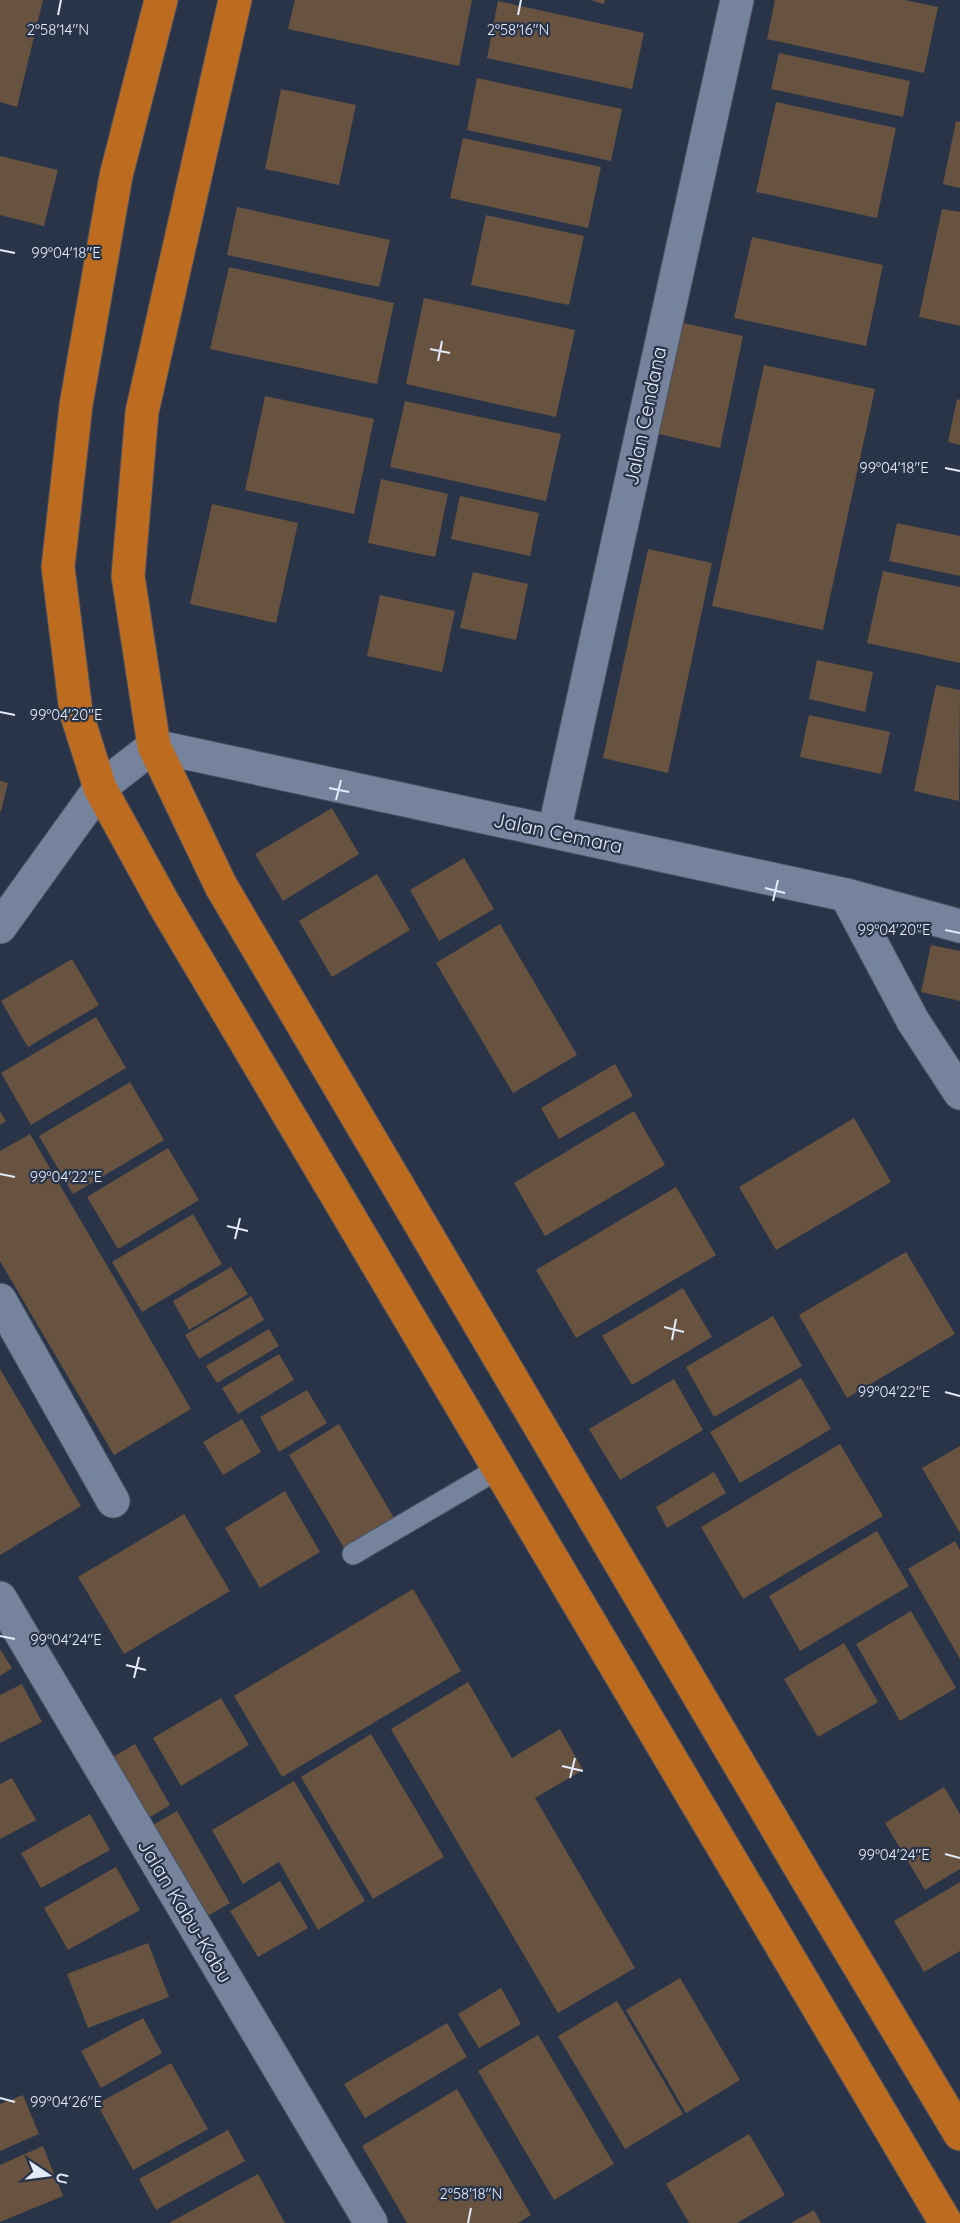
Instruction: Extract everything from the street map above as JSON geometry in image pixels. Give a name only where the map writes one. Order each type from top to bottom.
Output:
[{"type":"highway","points":[[161,0],[114,188],[76,405],[58,567],[76,712],[100,788],[165,906],[946,2223]]},
{"type":"highway","points":[[235,0],[142,412],[128,576],[154,746],[221,886],[807,1880],[960,2134]]},
{"type":"street","name":"Jalan Cendana","points":[[554,832],[737,0]]},
{"type":"street","points":[[0,927],[100,788],[154,746]]},
{"type":"street","name":"Jalan Cemara","points":[[154,746],[846,895],[960,926]]},
{"type":"street","points":[[846,895],[913,1021],[960,1093]]},
{"type":"street","points":[[0,1300],[113,1501]]},
{"type":"street","name":"Jalan Kabu-Kabu","points":[[0,1598],[371,2223]]},
{"type":"lane","points":[[353,1554],[498,1469]]},
{"type":"building","points":[[0,0],[43,0],[17,107],[0,102]]},
{"type":"building","points":[[295,0],[472,0],[459,66],[288,29]]},
{"type":"building","points":[[590,0],[605,0],[604,4]]},
{"type":"building","points":[[775,0],[905,0],[938,7],[924,73],[767,39]]},
{"type":"building","points":[[498,1],[644,33],[632,89],[487,58]]},
{"type":"building","points":[[779,53],[910,81],[903,117],[771,89]]},
{"type":"building","points":[[477,78],[622,109],[611,161],[467,130]]},
{"type":"building","points":[[281,89],[356,105],[339,185],[265,169]]},
{"type":"building","points":[[776,102],[896,128],[877,218],[756,192]]},
{"type":"building","points":[[956,121],[960,122],[960,188],[943,184]]},
{"type":"building","points":[[463,138],[601,167],[588,228],[450,198]]},
{"type":"building","points":[[0,156],[58,170],[44,226],[0,215]]},
{"type":"building","points":[[237,207],[390,240],[379,287],[227,255]]},
{"type":"building","points":[[942,209],[960,212],[960,326],[919,317]]},
{"type":"building","points":[[486,215],[584,236],[569,305],[471,285]]},
{"type":"building","points":[[752,237],[883,265],[866,346],[734,318]]},
{"type":"building","points":[[229,267],[394,303],[377,384],[210,349]]},
{"type":"building","points":[[424,298],[575,330],[556,417],[406,384]]},
{"type":"building","points":[[679,322],[743,336],[720,448],[654,433]]},
{"type":"building","points":[[764,365],[875,389],[823,630],[712,606]]},
{"type":"building","points":[[265,396],[374,419],[354,514],[245,490]]},
{"type":"building","points":[[957,399],[960,400],[960,445],[948,442]]},
{"type":"building","points":[[405,401],[561,434],[546,501],[390,467]]},
{"type":"building","points":[[381,479],[448,494],[435,557],[368,543]]},
{"type":"building","points":[[460,496],[539,513],[530,556],[451,539]]},
{"type":"building","points":[[212,504],[298,523],[276,623],[190,604]]},
{"type":"building","points":[[897,523],[960,536],[960,576],[889,561]]},
{"type":"building","points":[[648,549],[712,563],[668,773],[603,758]]},
{"type":"building","points":[[883,571],[960,587],[960,663],[867,643]]},
{"type":"building","points":[[473,572],[528,584],[516,640],[460,628]]},
{"type":"building","points":[[380,595],[455,611],[442,672],[367,656]]},
{"type":"building","points":[[817,660],[873,672],[865,712],[809,699]]},
{"type":"building","points":[[936,685],[960,690],[959,801],[914,791]]},
{"type":"building","points":[[809,715],[890,732],[881,774],[800,757]]},
{"type":"building","points":[[0,781],[8,783],[1,811],[0,811]]},
{"type":"building","points":[[332,808],[359,854],[283,901],[255,854]]},
{"type":"building","points":[[464,858],[494,909],[439,941],[410,890]]},
{"type":"building","points":[[377,874],[410,930],[332,977],[299,921]]},
{"type":"building","points":[[500,924],[577,1055],[513,1093],[436,963]]},
{"type":"building","points":[[931,945],[960,951],[960,1001],[921,992]]},
{"type":"building","points":[[72,959],[99,1005],[28,1047],[1,1001]]},
{"type":"building","points":[[96,1017],[126,1068],[31,1125],[1,1073]]},
{"type":"building","points":[[615,1064],[633,1096],[559,1139],[541,1108]]},
{"type":"building","points":[[130,1082],[164,1140],[73,1194],[39,1136]]},
{"type":"building","points":[[0,1111],[6,1121],[0,1125]]},
{"type":"building","points":[[634,1111],[665,1165],[545,1236],[514,1183]]},
{"type":"building","points":[[854,1118],[891,1182],[776,1250],[739,1187]]},
{"type":"building","points":[[30,1134],[191,1409],[114,1455],[0,1261],[0,1151]]},
{"type":"building","points":[[168,1148],[199,1200],[118,1249],[87,1197]]},
{"type":"building","points":[[676,1187],[716,1255],[576,1338],[536,1270]]},
{"type":"building","points":[[193,1214],[222,1264],[142,1312],[112,1262]]},
{"type":"building","points":[[906,1252],[955,1334],[847,1398],[799,1315]]},
{"type":"building","points":[[231,1267],[248,1294],[189,1330],[173,1301]]},
{"type":"building","points":[[683,1288],[712,1337],[632,1385],[602,1336]]},
{"type":"building","points":[[251,1296],[264,1320],[199,1359],[185,1335]]},
{"type":"building","points":[[773,1316],[802,1366],[714,1417],[686,1367]]},
{"type":"building","points":[[269,1329],[279,1346],[217,1383],[206,1366]]},
{"type":"building","points":[[279,1354],[294,1380],[238,1414],[222,1388]]},
{"type":"building","points":[[0,1369],[81,1506],[0,1555]]},
{"type":"building","points":[[801,1378],[831,1429],[740,1483],[710,1432]]},
{"type":"building","points":[[674,1379],[703,1430],[620,1480],[589,1429]]},
{"type":"building","points":[[307,1390],[327,1423],[279,1452],[260,1417]]},
{"type":"building","points":[[242,1419],[261,1452],[223,1475],[203,1442]]},
{"type":"building","points":[[339,1424],[394,1518],[344,1548],[289,1455]]},
{"type":"building","points":[[840,1444],[883,1516],[743,1599],[701,1527]]},
{"type":"building","points":[[960,1446],[960,1533],[922,1468]]},
{"type":"building","points":[[714,1472],[726,1493],[667,1528],[656,1507]]},
{"type":"building","points":[[285,1491],[320,1552],[260,1588],[225,1528]]},
{"type":"building","points":[[184,1514],[230,1591],[124,1654],[78,1577]]},
{"type":"building","points":[[877,1531],[909,1586],[800,1651],[769,1596]]},
{"type":"building","points":[[955,1541],[960,1550],[960,1659],[908,1569]]},
{"type":"building","points":[[413,1589],[461,1671],[282,1777],[234,1696]]},
{"type":"building","points":[[911,1611],[956,1688],[900,1721],[856,1644]]},
{"type":"building","points":[[844,1643],[878,1702],[818,1737],[784,1679]]},
{"type":"building","points":[[0,1649],[12,1668],[0,1676]]},
{"type":"building","points":[[468,1682],[512,1758],[560,1729],[583,1770],[535,1798],[635,1968],[558,2013],[391,1729]]},
{"type":"building","points":[[22,1684],[42,1722],[0,1743],[0,1695]]},
{"type":"building","points":[[221,1698],[249,1745],[181,1786],[153,1738]]},
{"type":"building","points":[[371,1734],[444,1857],[373,1899],[301,1777]]},
{"type":"building","points":[[135,1744],[170,1805],[142,1822],[106,1761]]},
{"type":"building","points":[[12,1778],[36,1820],[0,1839],[0,1784]]},
{"type":"building","points":[[294,1781],[365,1901],[318,1930],[279,1862],[243,1884],[212,1830]]},
{"type":"building","points":[[944,1787],[960,1814],[960,1869],[925,1890],[885,1823]]},
{"type":"building","points":[[177,1811],[230,1903],[195,1923],[141,1832]]},
{"type":"building","points":[[90,1814],[110,1850],[41,1888],[21,1853]]},
{"type":"building","points":[[116,1867],[140,1910],[68,1950],[44,1908]]},
{"type":"building","points":[[280,1881],[308,1928],[258,1957],[230,1911]]},
{"type":"building","points":[[960,1882],[960,1951],[924,1972],[894,1921]]},
{"type":"building","points":[[148,1943],[169,1997],[88,2028],[67,1974]]},
{"type":"building","points":[[680,1978],[740,2080],[686,2113],[626,2010]]},
{"type":"building","points":[[501,1988],[521,2024],[479,2048],[458,2014]]},
{"type":"building","points":[[617,2001],[683,2114],[625,2149],[558,2036]]},
{"type":"building","points":[[143,2018],[162,2053],[101,2088],[81,2051]]},
{"type":"building","points":[[447,2023],[467,2057],[365,2118],[344,2084]]},
{"type":"building","points":[[538,2035],[614,2164],[554,2200],[478,2071]]},
{"type":"building","points":[[171,2063],[208,2129],[133,2170],[97,2104]]},
{"type":"building","points":[[457,2089],[531,2215],[518,2223],[407,2223],[362,2146]]},
{"type":"building","points":[[23,2095],[39,2134],[0,2151],[0,2104]]},
{"type":"building","points":[[228,2130],[245,2161],[156,2210],[139,2179]]},
{"type":"building","points":[[749,2134],[785,2195],[737,2223],[689,2223],[666,2184]]},
{"type":"building","points":[[43,2146],[63,2196],[0,2222],[0,2165]]},
{"type":"building","points":[[258,2174],[285,2223],[169,2223]]},
{"type":"building","points":[[814,2210],[821,2223],[791,2223]]}]
